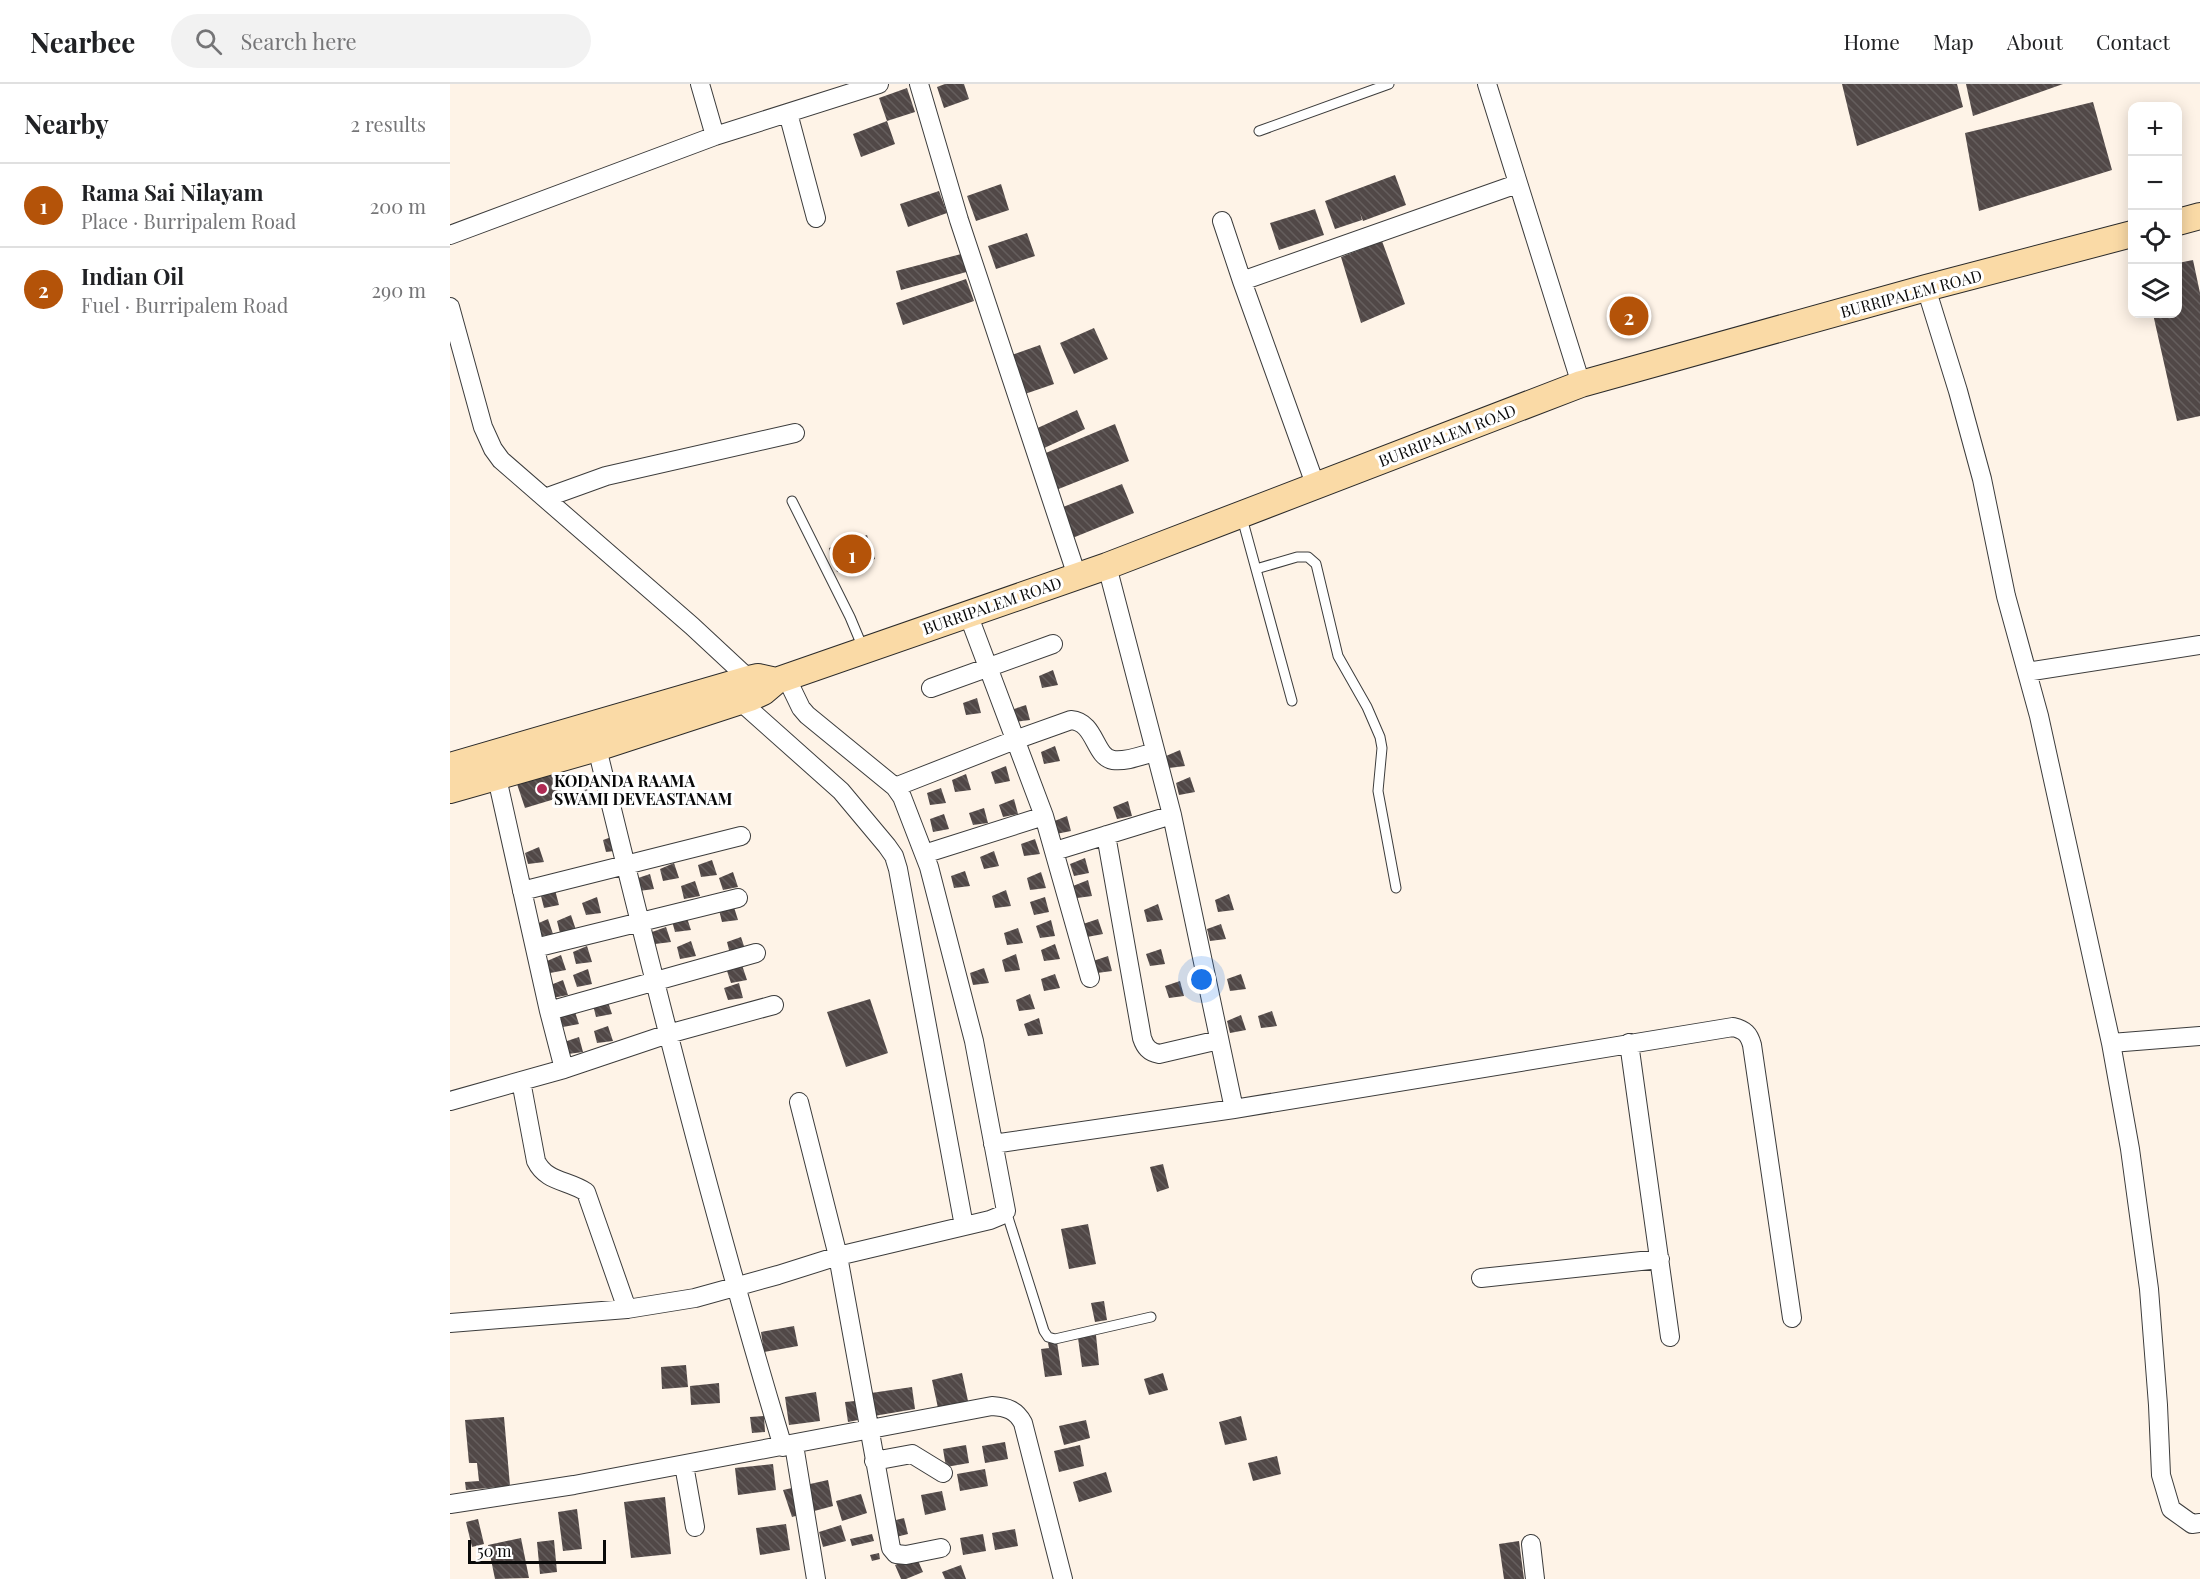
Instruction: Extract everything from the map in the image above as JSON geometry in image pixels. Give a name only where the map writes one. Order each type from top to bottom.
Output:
[{"type":"main road","points":[[2182,221],[2200,216]]},
{"type":"main road","name":"BURRIPALEM ROAD","points":[[450,766],[744,690],[763,692],[781,679],[863,650],[971,624],[1077,576],[1243,521],[1316,484],[1581,384],[1926,288],[2128,235]]},
{"type":"main road","name":"BURRIPALEM ROAD","points":[[450,790],[597,748],[744,690]]},
{"type":"street","points":[[700,84],[715,136]]},
{"type":"street","points":[[450,235],[715,136],[879,84]]},
{"type":"street","points":[[919,84],[959,220],[1077,576]]},
{"type":"street","points":[[1487,84],[1581,384]]},
{"type":"street","points":[[788,113],[816,218]]},
{"type":"street","points":[[1242,281],[1517,184]]},
{"type":"street","points":[[1222,221],[1316,484]]},
{"type":"street","points":[[1926,288],[1982,479],[2006,596],[2040,716],[2111,1043],[2130,1149],[2149,1289],[2161,1475],[2171,1509],[2192,1524],[2200,1523]]},
{"type":"street","points":[[450,307],[483,427],[501,460],[693,626],[744,690],[841,791],[894,856],[963,1226]]},
{"type":"street","points":[[546,498],[606,476],[795,433]]},
{"type":"street","points":[[1107,566],[1172,815],[1234,1109]]},
{"type":"street","points":[[971,624],[1044,816],[1090,978]]},
{"type":"street","points":[[931,688],[984,661],[1053,644]]},
{"type":"street","points":[[2027,672],[2200,645]]},
{"type":"street","points":[[450,1323],[627,1310],[695,1298],[838,1256],[997,1218],[1006,1211],[974,1041],[924,854],[902,797],[895,787],[807,715],[781,679]]},
{"type":"street","points":[[895,787],[1062,722],[1080,721],[1111,760],[1155,752]]},
{"type":"street","points":[[597,748],[654,980],[735,1287],[788,1446],[816,1579]]},
{"type":"street","points":[[497,778],[564,1069]]},
{"type":"street","points":[[1055,850],[1172,815]]},
{"type":"street","points":[[924,854],[1044,816]]},
{"type":"street","points":[[1106,835],[1145,1046],[1151,1052],[1159,1054],[1219,1040]]},
{"type":"street","points":[[522,891],[741,836]]},
{"type":"street","points":[[535,948],[738,898]]},
{"type":"street","points":[[549,1011],[756,953]]},
{"type":"street","points":[[450,1101],[564,1069],[668,1034],[774,1005]]},
{"type":"street","points":[[993,1144],[1234,1109],[1733,1027],[1743,1030],[1750,1037],[1792,1318]]},
{"type":"street","points":[[2111,1043],[2200,1036]]},
{"type":"street","points":[[1629,1043],[1670,1337]]},
{"type":"street","points":[[520,1082],[536,1161],[541,1171],[548,1176],[578,1186],[586,1192],[627,1310]]},
{"type":"street","points":[[799,1102],[838,1256],[891,1548],[896,1554],[906,1555],[941,1548]]},
{"type":"street","points":[[1481,1278],[1660,1259]]},
{"type":"street","points":[[450,1504],[574,1485],[993,1406],[1004,1407],[1013,1410],[1023,1423],[1063,1579]]},
{"type":"street","points":[[874,1461],[912,1454],[943,1473]]},
{"type":"street","points":[[684,1465],[695,1527]]},
{"type":"street","points":[[1531,1544],[1535,1579]]},
{"type":"lane","points":[[1259,131],[1389,84]]},
{"type":"lane","points":[[792,501],[852,622],[863,650]]},
{"type":"lane","points":[[1243,521],[1292,701]]},
{"type":"lane","points":[[1256,569],[1297,557],[1308,557],[1316,564],[1338,656],[1380,737],[1382,748],[1378,791],[1396,888]]},
{"type":"lane","points":[[1006,1211],[1044,1331],[1048,1337],[1055,1339],[1151,1317]]},
{"type":"building","points":[[945,84],[964,84],[969,99],[944,108],[937,87]]},
{"type":"building","points":[[1842,84],[1957,84],[1963,107],[1857,146]]},
{"type":"building","points":[[1966,84],[2063,84],[1973,116]]},
{"type":"building","points":[[907,88],[915,112],[887,121],[879,98]]},
{"type":"building","points":[[2093,102],[2112,170],[1979,211],[1965,133]]},
{"type":"building","points":[[887,121],[895,144],[861,157],[853,134]]},
{"type":"building","points":[[1395,175],[1406,205],[1363,221],[1360,213],[1362,220],[1335,229],[1325,201]]},
{"type":"building","points":[[1001,184],[1009,210],[976,221],[967,196]]},
{"type":"building","points":[[939,191],[947,213],[908,227],[900,204]]},
{"type":"building","points":[[1315,209],[1324,235],[1279,250],[1270,223]]},
{"type":"building","points":[[1027,233],[1035,256],[996,269],[988,246]]},
{"type":"building","points":[[1382,241],[1405,304],[1361,323],[1341,257]]},
{"type":"building","points":[[965,253],[970,271],[901,290],[896,271]]},
{"type":"building","points":[[2193,260],[2200,293],[2200,416],[2177,421],[2154,318],[2182,318],[2182,262]]},
{"type":"building","points":[[966,279],[974,301],[903,325],[896,303]]},
{"type":"building","points":[[1094,328],[1108,359],[1074,374],[1060,343]]},
{"type":"building","points":[[1040,345],[1054,384],[1022,395],[1009,356]]},
{"type":"building","points":[[1077,410],[1085,429],[1040,450],[1031,431]]},
{"type":"building","points":[[1115,424],[1129,461],[1056,490],[1041,455]]},
{"type":"building","points":[[1122,484],[1134,513],[1070,539],[1058,509]]},
{"type":"building","points":[[867,535],[875,559],[837,572],[829,548]]},
{"type":"building","points":[[1053,670],[1058,685],[1042,688],[1039,676]]},
{"type":"building","points":[[977,698],[981,713],[966,715],[963,703]]},
{"type":"building","points":[[1026,705],[1030,720],[1015,722],[1011,710]]},
{"type":"building","points":[[1055,746],[1060,761],[1044,764],[1041,752]]},
{"type":"building","points":[[1180,750],[1185,766],[1169,768],[1166,756]]},
{"type":"building","points":[[1006,766],[1010,781],[995,784],[991,772]]},
{"type":"building","name":"KODANDA RAAMA SWAMI DEVEASTANAM","points":[[557,768],[568,795],[525,808],[517,784]]},
{"type":"building","points":[[966,774],[971,790],[955,792],[952,780]]},
{"type":"building","points":[[1190,777],[1195,792],[1179,795],[1176,783]]},
{"type":"building","points":[[590,787],[595,803],[580,805],[576,793]]},
{"type":"building","points":[[941,788],[946,803],[930,805],[927,793]]},
{"type":"building","points":[[1014,799],[1018,814],[1003,817],[999,805]]},
{"type":"building","points":[[1128,801],[1132,816],[1117,819],[1113,807]]},
{"type":"building","points":[[984,808],[988,823],[973,825],[969,813]]},
{"type":"building","points":[[944,814],[949,829],[933,832],[930,819]]},
{"type":"building","points":[[1067,816],[1071,831],[1056,834],[1052,822]]},
{"type":"building","points":[[617,835],[622,850],[606,852],[603,840]]},
{"type":"building","points":[[1035,839],[1040,854],[1024,856],[1021,844]]},
{"type":"building","points":[[539,847],[544,862],[528,864],[525,853]]},
{"type":"building","points":[[994,851],[999,866],[984,869],[980,857]]},
{"type":"building","points":[[1085,858],[1089,873],[1074,876],[1070,864]]},
{"type":"building","points":[[712,860],[717,875],[701,877],[698,865]]},
{"type":"building","points":[[674,863],[679,878],[663,881],[660,869]]},
{"type":"building","points":[[965,871],[970,886],[954,888],[951,876]]},
{"type":"building","points":[[733,872],[738,887],[723,890],[719,878]]},
{"type":"building","points":[[1041,872],[1046,888],[1030,890],[1027,878]]},
{"type":"building","points":[[650,874],[654,889],[639,891],[635,879]]},
{"type":"building","points":[[1088,880],[1092,896],[1077,898],[1073,886]]},
{"type":"building","points":[[695,881],[700,896],[684,899],[681,886]]},
{"type":"building","points":[[555,890],[559,905],[544,908],[541,896]]},
{"type":"building","points":[[1006,890],[1011,906],[995,908],[992,896]]},
{"type":"building","points":[[1229,894],[1234,910],[1218,912],[1215,900]]},
{"type":"building","points":[[597,897],[601,913],[586,915],[582,903]]},
{"type":"building","points":[[1045,897],[1049,912],[1034,915],[1030,902]]},
{"type":"building","points":[[733,904],[738,920],[722,922],[719,910]]},
{"type":"building","points":[[1158,904],[1163,920],[1147,922],[1144,910]]},
{"type":"building","points":[[571,915],[576,930],[560,933],[557,921]]},
{"type":"building","points":[[686,915],[691,930],[675,932],[672,921]]},
{"type":"building","points":[[548,919],[553,934],[537,937],[534,925]]},
{"type":"building","points":[[1098,919],[1103,934],[1087,937],[1083,924]]},
{"type":"building","points":[[1051,920],[1055,936],[1040,938],[1036,926]]},
{"type":"building","points":[[1221,924],[1226,939],[1210,941],[1207,929]]},
{"type":"building","points":[[666,927],[671,942],[655,944],[652,932]]},
{"type":"building","points":[[1018,928],[1023,943],[1007,945],[1004,933]]},
{"type":"building","points":[[741,937],[746,952],[730,954],[727,942]]},
{"type":"building","points":[[691,941],[696,956],[680,959],[677,947]]},
{"type":"building","points":[[1055,944],[1060,959],[1044,961],[1041,950]]},
{"type":"building","points":[[587,946],[592,962],[576,964],[573,952]]},
{"type":"building","points":[[1161,949],[1165,964],[1150,966],[1146,954]]},
{"type":"building","points":[[1016,954],[1020,970],[1005,972],[1002,960]]},
{"type":"building","points":[[561,955],[566,970],[550,973],[547,961]]},
{"type":"building","points":[[1108,956],[1112,971],[1097,973],[1093,961]]},
{"type":"building","points":[[742,965],[747,980],[731,983],[727,971]]},
{"type":"building","points":[[984,968],[989,983],[973,985],[970,973]]},
{"type":"building","points":[[588,969],[592,984],[577,987],[573,975]]},
{"type":"building","points":[[1055,974],[1060,988],[1044,991],[1041,979]]},
{"type":"building","points":[[1241,974],[1246,989],[1230,991],[1227,979]]},
{"type":"building","points":[[563,980],[568,995],[552,998],[548,986]]},
{"type":"building","points":[[1180,981],[1184,996],[1169,998],[1165,986]]},
{"type":"building","points":[[739,983],[743,998],[728,1000],[724,988]]},
{"type":"building","points":[[1030,994],[1035,1009],[1019,1011],[1016,1000]]},
{"type":"building","points":[[607,999],[612,1014],[596,1017],[593,1005]]},
{"type":"building","points":[[870,999],[888,1053],[846,1067],[827,1012]]},
{"type":"building","points":[[574,1009],[579,1024],[563,1027],[559,1015]]},
{"type":"building","points":[[1272,1011],[1277,1026],[1261,1028],[1258,1016]]},
{"type":"building","points":[[1241,1015],[1246,1030],[1230,1033],[1227,1021]]},
{"type":"building","points":[[1039,1018],[1043,1034],[1028,1036],[1024,1024]]},
{"type":"building","points":[[608,1026],[613,1041],[597,1043],[594,1031]]},
{"type":"building","points":[[579,1037],[583,1052],[568,1054],[564,1042]]},
{"type":"building","points":[[1163,1164],[1169,1188],[1157,1192],[1150,1167]]},
{"type":"building","points":[[1088,1224],[1096,1264],[1069,1269],[1061,1229]]},
{"type":"building","points":[[1104,1301],[1107,1320],[1095,1322],[1091,1303]]},
{"type":"building","points":[[794,1326],[798,1346],[764,1352],[761,1332]]},
{"type":"building","points":[[1096,1335],[1099,1365],[1082,1367],[1078,1338]]},
{"type":"building","points":[[1057,1342],[1062,1375],[1045,1377],[1041,1349],[1049,1348],[1048,1343]]},
{"type":"building","points":[[686,1365],[688,1387],[662,1389],[661,1367]]},
{"type":"building","points":[[962,1373],[968,1401],[938,1408],[932,1380]]},
{"type":"building","points":[[1163,1373],[1168,1390],[1149,1395],[1144,1379]]},
{"type":"building","points":[[719,1383],[720,1403],[691,1405],[690,1386]]},
{"type":"building","points":[[912,1387],[915,1409],[874,1416],[871,1393]]},
{"type":"building","points":[[816,1392],[820,1421],[789,1425],[785,1397]]},
{"type":"building","points":[[855,1401],[858,1420],[848,1422],[845,1402]]},
{"type":"building","points":[[764,1416],[765,1432],[752,1433],[750,1417]]},
{"type":"building","points":[[1241,1416],[1247,1440],[1225,1445],[1219,1422]]},
{"type":"building","points":[[504,1417],[510,1486],[466,1490],[465,1482],[479,1481],[477,1463],[469,1463],[465,1420]]},
{"type":"building","points":[[1086,1420],[1090,1438],[1064,1445],[1059,1426]]},
{"type":"building","points":[[1005,1442],[1008,1459],[985,1463],[982,1446]]},
{"type":"building","points":[[966,1445],[969,1463],[946,1467],[943,1449]]},
{"type":"building","points":[[1080,1445],[1084,1466],[1059,1472],[1054,1451]]},
{"type":"building","points":[[1277,1456],[1281,1474],[1253,1481],[1248,1463]]},
{"type":"building","points":[[773,1464],[776,1490],[738,1495],[735,1468]]},
{"type":"building","points":[[985,1469],[988,1486],[960,1491],[957,1474]]},
{"type":"building","points":[[1106,1472],[1112,1492],[1079,1502],[1073,1482]]},
{"type":"building","points":[[828,1480],[833,1506],[792,1517],[783,1490]]},
{"type":"building","points":[[942,1491],[946,1510],[925,1515],[921,1495]]},
{"type":"building","points":[[861,1494],[867,1513],[842,1521],[836,1501]]},
{"type":"building","points":[[665,1497],[671,1554],[631,1558],[624,1502]]},
{"type":"building","points":[[577,1509],[582,1549],[563,1551],[558,1512]]},
{"type":"building","points":[[904,1518],[908,1534],[892,1538],[888,1522]]},
{"type":"building","points":[[478,1519],[484,1544],[472,1547],[466,1522]]},
{"type":"building","points":[[786,1524],[790,1550],[760,1555],[756,1528]]},
{"type":"building","points":[[841,1525],[846,1541],[823,1547],[819,1532]]},
{"type":"building","points":[[1015,1529],[1018,1546],[995,1550],[992,1533]]},
{"type":"building","points":[[872,1534],[874,1541],[852,1546],[850,1539]]},
{"type":"building","points":[[983,1534],[986,1551],[963,1555],[960,1538]]},
{"type":"building","points":[[521,1538],[529,1578],[495,1579],[488,1545]]},
{"type":"building","points":[[554,1540],[557,1572],[540,1574],[537,1542]]},
{"type":"building","points":[[1519,1541],[1524,1579],[1504,1579],[1499,1544]]},
{"type":"building","points":[[879,1553],[880,1559],[872,1561],[870,1555]]},
{"type":"building","points":[[916,1556],[923,1572],[901,1579],[895,1565]]},
{"type":"building","points":[[961,1565],[966,1579],[945,1579],[942,1572]]},
{"type":"place","name":"Indian Oil","points":[[1629,316]]},
{"type":"place","name":"Rama Sai Nilayam","points":[[852,554]]},
{"type":"place","name":"KODANDA RAAMA SWAMI DEVEASTANAM","points":[[542,789]]}]
